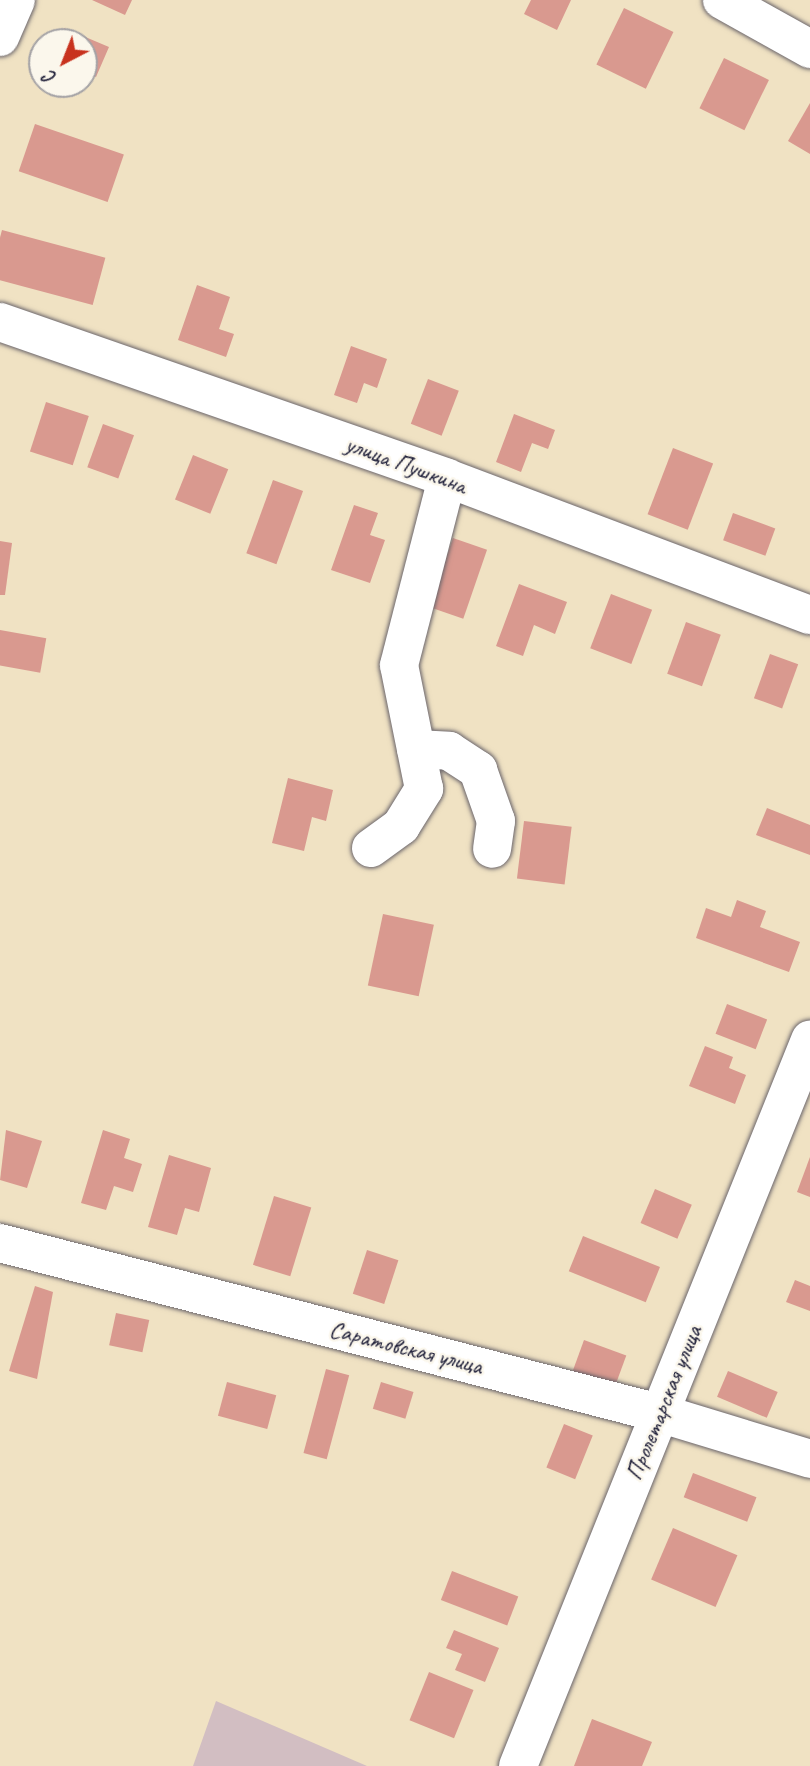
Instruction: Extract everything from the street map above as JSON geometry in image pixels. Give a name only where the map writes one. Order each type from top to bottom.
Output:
[{"type":"street","points":[[0,37],[16,0]]},
{"type":"street","points":[[722,0],[810,49]]},
{"type":"street","name":"улица Пушкина","points":[[0,322],[447,478],[810,615]]},
{"type":"street","points":[[371,848],[415,808],[424,789],[399,665],[447,478]]},
{"type":"street","points":[[416,749],[449,751],[478,770],[496,821],[492,849]]},
{"type":"street","name":"Пролетарская улица","points":[[518,1766],[810,1040]]},
{"type":"street","name":"Саратовская улица","points":[[0,1243],[659,1413],[810,1459]]},
{"type":"shaded area","points":[[216,1701],[367,1766],[193,1766]]},
{"type":"building","points":[[92,0],[132,0],[125,15]]},
{"type":"building","points":[[531,0],[571,0],[557,30],[524,14]]},
{"type":"building","points":[[624,8],[673,32],[646,89],[596,65]]},
{"type":"building","points":[[98,42],[109,47],[98,72]]},
{"type":"building","points":[[724,58],[769,80],[744,130],[699,108]]},
{"type":"building","points":[[810,103],[810,154],[788,141]]},
{"type":"building","points":[[35,124],[124,155],[108,202],[19,171]]},
{"type":"building","points":[[2,230],[105,258],[93,305],[0,280]]},
{"type":"building","points":[[197,285],[230,297],[219,329],[234,334],[226,357],[178,340]]},
{"type":"building","points":[[351,346],[387,359],[377,388],[364,383],[357,403],[334,395]]},
{"type":"building","points":[[428,379],[459,391],[442,436],[411,424]]},
{"type":"building","points":[[46,402],[89,416],[73,465],[30,451]]},
{"type":"building","points":[[514,414],[555,430],[548,449],[532,443],[521,472],[496,462]]},
{"type":"building","points":[[103,424],[134,435],[118,479],[87,467]]},
{"type":"building","points":[[673,448],[713,463],[688,530],[648,514]]},
{"type":"building","points":[[193,455],[228,469],[210,514],[175,500]]},
{"type":"building","points":[[273,480],[303,491],[276,564],[246,553]]},
{"type":"building","points":[[354,505],[378,513],[370,535],[385,540],[370,583],[331,570]]},
{"type":"building","points":[[733,513],[775,528],[765,556],[723,540]]},
{"type":"building","points":[[453,538],[487,550],[463,619],[429,607]]},
{"type":"building","points":[[0,541],[12,543],[5,595],[0,595]]},
{"type":"building","points":[[519,584],[567,602],[555,634],[534,625],[523,656],[496,646]]},
{"type":"building","points":[[611,594],[652,610],[631,664],[590,648]]},
{"type":"building","points":[[686,622],[721,635],[702,686],[667,674]]},
{"type":"building","points":[[0,630],[46,638],[40,673],[0,666]]},
{"type":"building","points":[[770,654],[798,664],[782,708],[754,698]]},
{"type":"building","points":[[288,778],[333,790],[326,821],[312,817],[304,851],[272,843]]},
{"type":"building","points":[[767,808],[810,825],[810,855],[756,835]]},
{"type":"building","points":[[524,821],[572,827],[565,884],[517,879]]},
{"type":"building","points":[[737,900],[766,911],[760,927],[800,942],[789,972],[696,938],[706,908],[731,917]]},
{"type":"building","points":[[383,914],[434,925],[419,996],[368,985]]},
{"type":"building","points":[[727,1004],[767,1019],[756,1049],[716,1034]]},
{"type":"building","points":[[705,1046],[733,1057],[729,1068],[746,1075],[735,1104],[689,1086]]},
{"type":"building","points":[[6,1130],[42,1141],[27,1188],[0,1180]]},
{"type":"building","points":[[103,1130],[130,1139],[124,1158],[142,1164],[133,1192],[114,1186],[106,1210],[81,1203]]},
{"type":"building","points":[[169,1155],[211,1168],[199,1212],[185,1208],[177,1235],[148,1227]]},
{"type":"building","points":[[810,1157],[810,1197],[797,1192]]},
{"type":"building","points":[[655,1189],[692,1205],[677,1239],[641,1223]]},
{"type":"building","points":[[274,1196],[311,1207],[290,1276],[253,1265]]},
{"type":"building","points":[[583,1236],[660,1267],[646,1302],[569,1271]]},
{"type":"building","points":[[367,1250],[398,1260],[384,1304],[353,1294]]},
{"type":"building","points":[[795,1280],[810,1286],[810,1311],[786,1302]]},
{"type":"building","points":[[35,1286],[53,1292],[37,1379],[9,1371]]},
{"type":"building","points":[[116,1313],[149,1320],[142,1352],[109,1345]]},
{"type":"building","points":[[584,1340],[626,1355],[615,1387],[572,1372]]},
{"type":"building","points":[[326,1369],[349,1375],[327,1459],[303,1453]]},
{"type":"building","points":[[728,1371],[778,1392],[767,1418],[717,1397]]},
{"type":"building","points":[[227,1382],[276,1395],[267,1429],[218,1416]]},
{"type":"building","points":[[381,1382],[414,1392],[405,1419],[373,1409]]},
{"type":"building","points":[[564,1424],[593,1436],[575,1479],[546,1468]]},
{"type":"building","points":[[693,1473],[756,1497],[747,1522],[684,1497]]},
{"type":"building","points":[[673,1528],[737,1555],[716,1607],[651,1580]]},
{"type":"building","points":[[452,1571],[518,1596],[507,1625],[441,1600]]},
{"type":"building","points":[[454,1630],[499,1648],[485,1682],[455,1670],[462,1654],[446,1648]]},
{"type":"building","points":[[429,1672],[474,1690],[454,1738],[410,1720]]},
{"type":"building","points":[[592,1719],[652,1742],[642,1766],[574,1766]]}]
